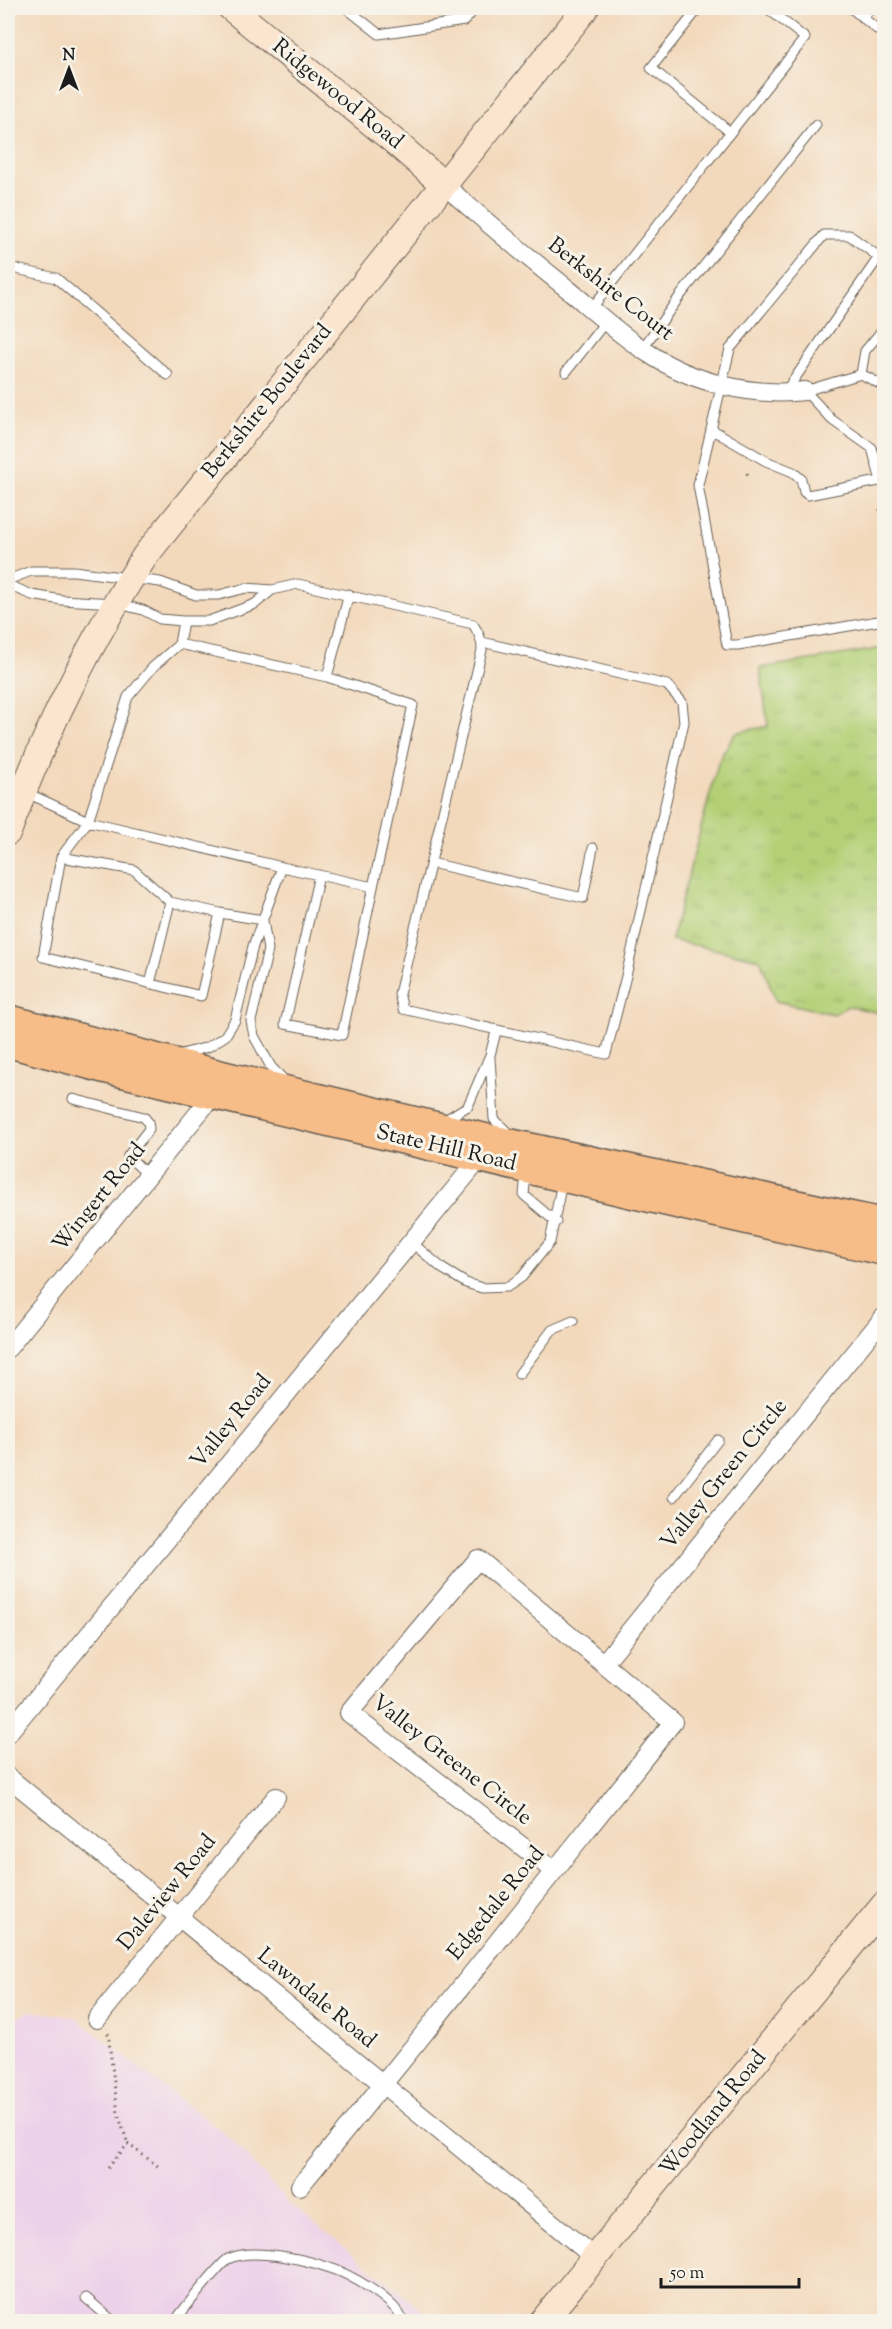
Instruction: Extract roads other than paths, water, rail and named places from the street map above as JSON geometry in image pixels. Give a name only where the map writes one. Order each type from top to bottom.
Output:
[{"type":"main road","name":"Ridgewood Road","points":[[231,8],[443,184]]},
{"type":"main road","name":"Berkshire Boulevard","points":[[8,832],[23,791],[67,693],[114,603],[145,556],[586,8]]},
{"type":"main road","name":"State Hill Road","points":[[8,1020],[161,1059],[220,1085],[294,1092],[425,1123],[483,1148]]},
{"type":"main road","name":"State Hill Road","points":[[8,1043],[220,1085],[483,1148],[885,1223]]},
{"type":"main road","name":"State Hill Road","points":[[523,1156],[563,1177],[885,1251]]},
{"type":"main road","name":"Woodland Road","points":[[542,2322],[885,1905]]},
{"type":"street","name":"Berkshire Court","points":[[443,184],[503,237],[606,321],[642,349],[671,366],[721,384],[753,391],[784,393],[806,391]]},
{"type":"street","name":"Wingert Road","points":[[8,1348],[220,1085]]},
{"type":"street","name":"Valley Road","points":[[8,1733],[411,1242],[483,1148]]},
{"type":"street","name":"Valley Green Circle","points":[[603,1664],[885,1317]]},
{"type":"street","name":"Valley Greene Circle","points":[[554,1871],[349,1713],[478,1559],[603,1664]]},
{"type":"street","name":"Edgedale Road","points":[[300,2186],[384,2085],[673,1722],[603,1664]]},
{"type":"street","name":"Lawndale Road","points":[[8,1777],[595,2258]]},
{"type":"street","name":"Daleview Road","points":[[102,2025],[179,1917],[276,1797]]},
{"type":"lane","points":[[346,8],[379,34],[464,21],[476,8]]},
{"type":"lane","points":[[699,8],[651,68],[730,132]]},
{"type":"lane","points":[[591,309],[805,38],[767,8]]},
{"type":"lane","points":[[851,8],[885,35]]},
{"type":"lane","points":[[863,17],[871,8]]},
{"type":"lane","points":[[642,349],[680,296],[816,125]]},
{"type":"lane","points":[[784,393],[879,257],[849,236],[824,236],[730,349],[698,491],[727,645],[885,620]]},
{"type":"lane","points":[[8,267],[56,278],[168,375]]},
{"type":"lane","points":[[566,372],[606,321]]},
{"type":"lane","points":[[861,374],[865,351],[885,328]]},
{"type":"lane","points":[[711,429],[766,461],[793,472],[801,479],[804,492],[808,495],[883,481],[872,448],[832,420],[806,391],[861,374],[885,386]]},
{"type":"lane","points":[[8,580],[31,571],[74,571],[160,582],[196,595],[219,595],[246,588],[272,590],[298,584],[473,624],[482,638],[482,642],[482,650],[399,994],[403,1009],[606,1054],[684,722],[682,702],[667,686],[482,642]]},
{"type":"lane","points":[[8,585],[32,595],[62,600],[114,603],[143,610],[160,619],[183,621],[209,621],[255,604],[272,590]]},
{"type":"lane","points":[[327,677],[349,594]]},
{"type":"lane","points":[[183,621],[179,644],[128,696],[88,821],[61,857],[43,957],[201,996],[220,912]]},
{"type":"lane","points":[[179,644],[327,677],[413,705],[342,1035],[285,1024],[320,875]]},
{"type":"lane","points":[[23,791],[88,821],[373,887]]},
{"type":"lane","points":[[431,863],[583,898],[593,848]]},
{"type":"lane","points":[[61,857],[134,870],[170,902],[263,920]]},
{"type":"lane","points":[[161,1059],[208,1047],[225,1036],[235,1020],[252,946],[282,867]]},
{"type":"lane","points":[[150,984],[170,902]]},
{"type":"lane","points":[[263,920],[268,950],[251,1021],[254,1036],[271,1067],[294,1092]]},
{"type":"lane","points":[[425,1123],[448,1119],[468,1106],[498,1031]]},
{"type":"lane","points":[[490,1055],[494,1119],[523,1156],[524,1195],[556,1222]]},
{"type":"lane","points":[[73,1098],[144,1117],[149,1129],[128,1156],[148,1176]]},
{"type":"lane","points":[[411,1242],[443,1269],[466,1283],[482,1288],[507,1287],[522,1277],[550,1242],[556,1222],[563,1177]]},
{"type":"lane","points":[[519,1374],[552,1330],[573,1321]]},
{"type":"lane","points":[[674,1497],[718,1440]]},
{"type":"lane","points":[[175,2322],[227,2259],[251,2253],[328,2267],[374,2291],[401,2315],[403,2322]]},
{"type":"lane","points":[[86,2298],[114,2322]]}]
